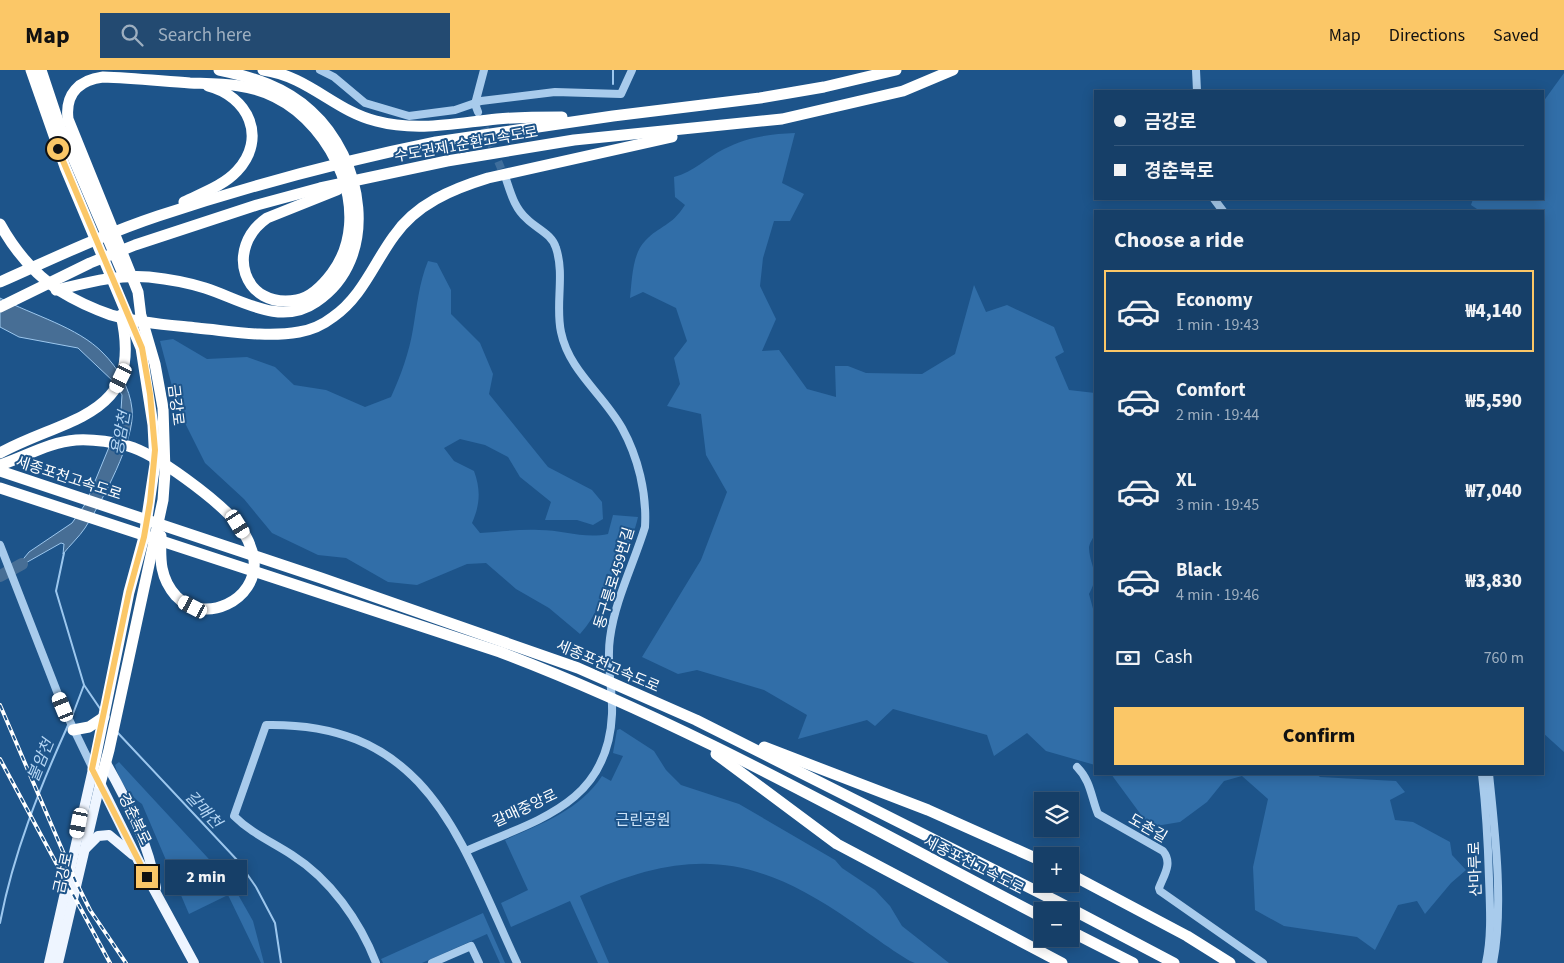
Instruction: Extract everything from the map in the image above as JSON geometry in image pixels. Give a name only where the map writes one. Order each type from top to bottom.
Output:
[{"type":"highway","points":[[25,70],[36,107],[64,167]]},
{"type":"highway","name":"금강로","points":[[31,70],[64,167],[142,348],[151,401],[154,464],[144,537],[129,592],[92,769]]},
{"type":"highway","name":"금강로","points":[[41,70],[60,127],[142,317],[155,364],[163,408],[166,446],[163,500],[100,784]]},
{"type":"highway","points":[[18,298],[110,279],[150,277],[191,284],[254,308],[268,311],[291,311],[309,307],[326,295],[340,280],[353,256],[359,227],[352,196],[340,170],[330,130],[297,100],[261,81],[219,70]]},
{"type":"highway","points":[[263,70],[289,75],[354,112],[374,121],[396,126],[422,128],[499,118],[613,116]]},
{"type":"highway","name":"수도권제1순환고속도로","points":[[0,282],[157,216],[278,179],[376,154],[436,142],[824,87],[896,70]]},
{"type":"highway","name":"수도권제1순환고속도로","points":[[0,306],[90,263],[135,245],[257,204],[371,176],[574,140],[782,119],[903,91],[953,70]]},
{"type":"highway","points":[[142,317],[138,292],[71,131],[68,106],[71,94],[78,85],[94,78],[136,78],[191,83],[223,82],[245,85],[289,105],[318,130],[334,148]]},
{"type":"highway","points":[[157,216],[227,179],[243,164],[251,147],[252,128],[240,103],[226,92],[191,83]]},
{"type":"highway","points":[[0,224],[20,255],[43,278],[74,299],[112,315],[158,324],[273,334],[312,328],[333,317],[351,300],[372,272],[394,235],[418,209],[429,202],[469,184],[488,178],[716,127]]},
{"type":"highway","points":[[352,196],[346,242],[336,268],[322,286],[311,295],[289,302],[269,298],[254,288],[245,274],[243,252],[248,237],[258,224],[290,207],[371,176]]},
{"type":"highway","points":[[0,453],[80,419],[96,410],[116,388],[121,378],[125,359],[125,332],[114,286]]},
{"type":"highway","points":[[0,465],[46,447],[75,440],[129,446],[149,455],[222,508],[238,524],[248,540],[254,561],[253,574],[249,584],[233,602],[222,607],[207,609],[193,607],[180,601],[169,588],[162,574],[160,559],[163,500]]},
{"type":"highway","name":"세종포천고속도로","points":[[0,471],[321,578],[578,668],[696,720],[1056,901],[1174,963]]},
{"type":"highway","name":"세종포천고속도로","points":[[0,488],[312,592],[500,652],[578,681],[689,733],[1034,913]]},
{"type":"highway","points":[[73,730],[89,727],[104,717]]},
{"type":"highway","points":[[696,720],[928,810],[1034,857]]},
{"type":"highway","points":[[689,733],[837,844],[1062,963]]},
{"type":"highway","points":[[1079,879],[1187,936],[1230,963]]},
{"type":"highway","points":[[1079,936],[1133,963]]},
{"type":"main road","points":[[106,762],[146,847],[152,865],[157,894]]},
{"type":"main road","name":"경춘북로","points":[[92,769],[138,860],[194,963]]},
{"type":"main road","name":"금강로","points":[[49,963],[92,769]]},
{"type":"main road","name":"금강로","points":[[58,963],[100,784]]},
{"type":"main road","points":[[83,851],[98,836],[109,835],[138,860]]},
{"type":"street","points":[[320,70],[334,76],[365,103],[409,116],[455,110],[482,101],[555,92],[621,94],[632,70]]},
{"type":"street","points":[[478,112],[475,104],[484,70]]},
{"type":"street","points":[[1196,70],[1197,90]]},
{"type":"street","name":"동구릉로459번길","points":[[506,179],[516,206],[527,219],[546,233],[556,247],[560,270],[560,332],[573,363],[622,427],[643,482],[646,508],[645,526],[614,620],[610,639],[609,666]]},
{"type":"street","name":"경춘북로","points":[[0,545],[30,627],[73,730],[92,769]]},
{"type":"street","name":"갈매중앙로","points":[[466,851],[552,813],[576,797],[588,785],[600,765],[608,744],[612,714],[609,666]]},
{"type":"street","points":[[376,963],[357,924],[344,905],[327,886],[294,856],[254,832],[234,816],[266,725],[303,726],[328,731],[363,743],[380,751],[414,777],[437,801],[466,851],[517,963]]},
{"type":"street","name":"도촌길","points":[[1078,767],[1090,785],[1098,814],[1163,851],[1167,856],[1169,863],[1159,888],[1160,892],[1263,963]]},
{"type":"street","name":"산마루로","points":[[1482,775],[1487,813],[1491,923],[1490,945],[1486,963]]},
{"type":"street","name":"산마루로","points":[[1488,775],[1494,819],[1498,923],[1493,963]]},
{"type":"street","points":[[432,963],[471,946],[479,963]]},
{"type":"green space","points":[[1564,73],[1564,752],[1544,734],[1544,210],[1478,210],[1471,205],[1473,200],[1544,200],[1544,101]]},
{"type":"green space","points":[[795,133],[782,183],[804,194],[790,221],[774,221],[763,258],[760,286],[776,319],[762,351],[779,350],[807,389],[836,397],[835,366],[848,366],[866,373],[922,374],[955,354],[974,285],[986,312],[1007,305],[1054,327],[1064,352],[1055,357],[1069,390],[1094,393],[1094,536],[1089,548],[1094,581],[1089,594],[1094,612],[1094,765],[1046,751],[1027,733],[994,756],[987,735],[893,709],[875,726],[867,720],[798,739],[807,715],[764,690],[697,670],[678,674],[642,657],[701,560],[727,492],[706,455],[701,414],[667,406],[680,384],[674,358],[687,341],[676,308],[643,292],[630,298],[635,260],[645,241],[675,218],[685,205],[675,197],[674,177],[688,172],[733,145],[768,135]]},
{"type":"green space","points":[[428,261],[437,263],[451,290],[451,314],[480,343],[493,374],[489,394],[548,467],[592,490],[602,502],[603,519],[593,525],[577,520],[545,520],[551,502],[520,477],[508,457],[485,445],[460,439],[444,448],[454,461],[474,471],[479,497],[472,523],[480,533],[548,530],[582,535],[599,535],[608,534],[613,515],[638,517],[630,540],[595,613],[580,634],[549,608],[516,589],[486,563],[467,564],[417,585],[388,582],[346,558],[318,555],[272,533],[244,499],[205,463],[178,409],[160,341],[173,339],[207,359],[247,357],[275,367],[294,385],[326,390],[365,407],[391,397],[409,347],[420,286]]},
{"type":"green space","name":"근린공원","points":[[620,729],[654,751],[666,770],[681,785],[739,804],[835,860],[842,868],[875,890],[890,906],[902,926],[949,963],[915,963],[910,961],[816,898],[783,882],[751,870],[720,865],[688,864],[655,870],[619,880],[580,896],[609,963],[598,963],[570,901],[511,927],[501,903],[528,890],[505,840],[559,815],[582,798],[602,776],[611,781],[623,756],[613,753],[617,730]]},
{"type":"green space","points":[[119,762],[232,884],[253,921],[264,963],[261,963],[228,895],[189,914],[142,804],[129,792],[119,777],[115,765]]},
{"type":"green space","points":[[1112,775],[1317,775],[1320,777],[1396,781],[1405,792],[1390,800],[1395,820],[1413,822],[1450,842],[1452,855],[1466,870],[1451,883],[1425,914],[1417,901],[1398,905],[1375,950],[1357,937],[1284,926],[1255,910],[1253,867],[1268,799],[1242,776],[1224,781],[1207,802],[1180,822],[1150,827]]},
{"type":"green space","points":[[483,913],[505,963],[500,963],[487,934],[422,963],[383,963],[381,959]]},
{"type":"water","points":[[0,298],[54,322],[93,344],[118,372],[129,393],[132,409],[129,437],[123,453],[108,487],[83,531],[63,554],[64,544],[61,543],[15,569],[29,552],[72,523],[86,503],[114,435],[121,410],[122,395],[115,383],[78,348],[19,337],[0,327]]},
{"type":"waterway","points":[[613,70],[613,84]]},
{"type":"waterway","name":"불암천","points":[[64,553],[56,591],[84,685],[71,719]]},
{"type":"waterway","name":"용암천","points":[[0,576],[22,564]]},
{"type":"waterway","name":"갈매천","points":[[84,685],[101,710]]},
{"type":"waterway","name":"불암천","points":[[0,923],[12,872],[28,821],[69,723]]},
{"type":"waterway","name":"갈매천","points":[[117,732],[238,861],[256,887],[275,923],[281,963]]},
{"type":"tunnel","points":[[480,117],[505,178]]},
{"type":"railway","points":[[0,705],[76,882],[90,910],[126,963]]},
{"type":"railway","points":[[0,759],[110,963]]},
{"type":"route","points":[[58,149],[142,348],[150,394],[155,450],[150,502],[144,537],[129,592],[92,769],[147,877]]}]
